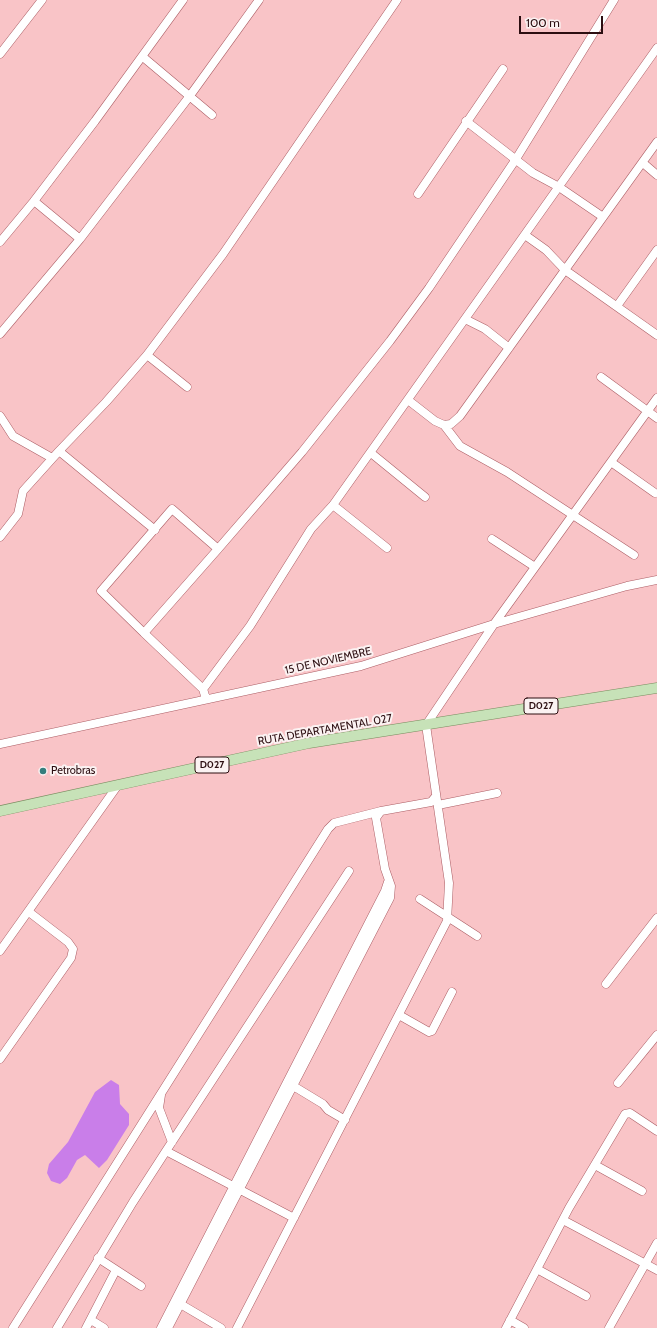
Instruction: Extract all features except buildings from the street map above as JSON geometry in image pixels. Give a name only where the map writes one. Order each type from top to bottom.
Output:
[{"type":"main road","name":"RUTA DEPARTAMENTAL 027","points":[[0,811],[309,743],[657,688]]},
{"type":"street","points":[[0,54],[42,0]]},
{"type":"street","points":[[0,242],[34,201],[143,57],[183,0]]},
{"type":"street","points":[[0,334],[80,239],[189,97],[259,0]]},
{"type":"street","points":[[0,538],[18,514],[23,491],[52,458],[106,402],[147,355],[223,254],[397,0]]},
{"type":"street","points":[[144,633],[302,452],[390,341],[516,159],[614,0]]},
{"type":"street","points":[[203,689],[250,626],[311,530],[333,505],[371,453],[657,48]]},
{"type":"street","points":[[143,57],[212,115]]},
{"type":"street","points":[[418,194],[466,121],[503,69]]},
{"type":"street","points":[[466,121],[533,173],[559,187],[603,217]]},
{"type":"street","points":[[408,400],[435,421],[444,424],[451,424],[460,416],[657,142]]},
{"type":"street","points":[[642,163],[657,175]]},
{"type":"street","points":[[34,201],[80,239]]},
{"type":"street","points":[[525,235],[546,250],[565,270],[657,336]]},
{"type":"street","points":[[617,306],[656,254]]},
{"type":"street","points":[[465,319],[485,329],[509,348]]},
{"type":"street","points":[[147,355],[187,387]]},
{"type":"street","points":[[601,377],[657,418]]},
{"type":"street","points":[[237,1328],[444,928],[447,917],[449,883],[426,725],[494,624],[657,398]]},
{"type":"street","points":[[0,416],[13,436],[52,458]]},
{"type":"street","points":[[444,424],[460,446],[507,472],[574,514],[634,555]]},
{"type":"street","points":[[59,451],[155,530]]},
{"type":"street","points":[[371,453],[425,497]]},
{"type":"street","points":[[611,462],[655,493]]},
{"type":"street","points":[[333,505],[387,548]]},
{"type":"street","points":[[206,699],[203,689],[101,590],[155,530],[172,508],[218,549]]},
{"type":"street","points":[[492,539],[535,567]]},
{"type":"street","name":"15 DE NOVIEMBRE","points":[[0,744],[361,666],[494,624],[626,586],[657,580]]},
{"type":"street","points":[[0,951],[118,785]]},
{"type":"street","points":[[438,805],[497,793]]},
{"type":"street","points":[[13,1328],[328,829],[334,823],[381,811],[431,802],[436,796]]},
{"type":"street","points":[[161,1328],[178,1302],[237,1188],[386,891],[388,879],[376,823],[376,818],[381,811]]},
{"type":"street","points":[[57,1328],[98,1258],[166,1151],[349,871]]},
{"type":"street","points":[[420,899],[478,936]]},
{"type":"street","points":[[0,1059],[71,958],[73,949],[68,942],[29,912]]},
{"type":"street","points":[[606,984],[657,918]]},
{"type":"street","points":[[399,1015],[428,1032],[432,1031],[452,992]]},
{"type":"street","points":[[618,1083],[657,1035]]},
{"type":"street","points":[[290,1084],[323,1104],[328,1110],[345,1120]]},
{"type":"street","points":[[164,1087],[159,1108],[172,1142]]},
{"type":"street","points":[[506,1328],[563,1220],[625,1114],[630,1113],[655,1127]]},
{"type":"street","points":[[166,1151],[294,1218]]},
{"type":"street","points":[[595,1165],[642,1191]]},
{"type":"street","points":[[563,1220],[657,1270]]},
{"type":"street","points":[[610,1328],[657,1243]]},
{"type":"street","points":[[98,1258],[141,1286]]},
{"type":"street","points":[[537,1269],[586,1296]]},
{"type":"street","points":[[86,1328],[116,1270]]},
{"type":"street","points":[[168,1328],[178,1302]]},
{"type":"street","points":[[178,1302],[221,1328]]},
{"type":"street","points":[[91,1320],[104,1328]]},
{"type":"street","points":[[510,1320],[524,1328]]},
{"type":"shaded area","points":[[111,1080],[119,1085],[120,1104],[129,1114],[129,1125],[107,1160],[99,1168],[85,1155],[77,1160],[67,1178],[60,1184],[51,1181],[47,1173],[49,1164],[68,1142],[95,1092]]},
{"type":"place","name":"Petrobras","points":[[43,771]]}]
